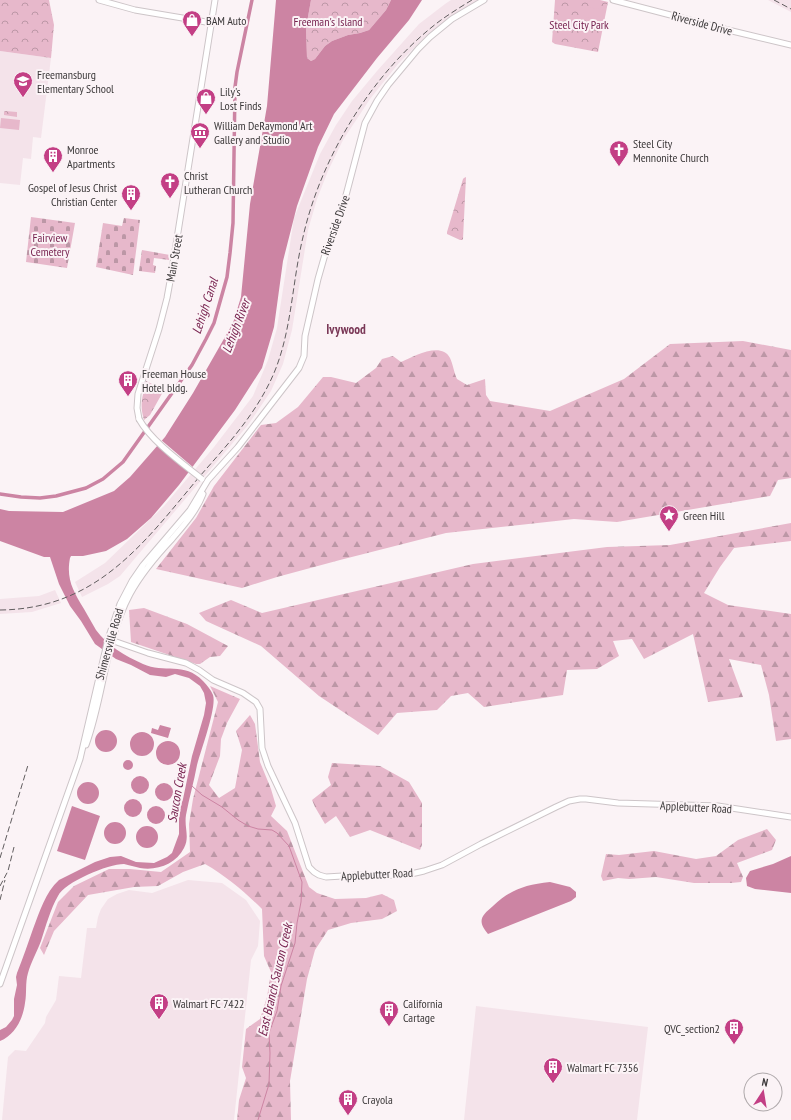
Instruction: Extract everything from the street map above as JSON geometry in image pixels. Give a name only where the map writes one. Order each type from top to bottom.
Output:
[{"type":"street","points":[[99,0],[135,10],[212,23]]},
{"type":"street","name":"Main Street","points":[[205,482],[155,439],[143,426],[139,419],[137,404],[138,394],[167,298],[172,276],[215,0]]},
{"type":"street","name":"Riverside Drive","points":[[205,482],[249,434],[302,362],[304,356],[305,336],[326,251],[335,231],[345,199],[356,161],[363,128],[371,112],[398,72],[422,45],[452,19],[484,0]]},
{"type":"street","name":"Riverside Drive","points":[[613,0],[791,45]]},
{"type":"street","name":"Shimersville Road","points":[[111,638],[136,583],[192,514],[200,502],[205,482]]},
{"type":"street","name":"Shimersville Road","points":[[0,984],[80,759],[120,604],[132,581],[147,560],[192,508],[205,482]]},
{"type":"street","points":[[116,629],[120,640],[126,646]]},
{"type":"street","name":"Applebutter Road","points":[[111,638],[126,646],[186,662],[214,680],[243,693],[256,702],[260,709],[262,748],[268,766],[295,823],[309,866],[314,872],[326,877],[359,875],[387,876],[411,874],[424,871],[442,865],[556,807],[580,799],[618,803],[718,806],[791,817]]},
{"type":"shaded area","points":[[451,0],[479,0],[459,11],[427,35],[398,64],[370,99],[343,140],[328,171],[317,199],[308,230],[292,330],[283,364],[271,391],[248,425],[120,576],[82,597],[75,582],[105,563],[164,506],[214,447],[253,396],[268,360],[277,328],[294,218],[320,154],[336,125],[352,101],[377,71],[419,24]]},
{"type":"shaded area","points":[[768,0],[791,0],[791,12]]},
{"type":"shaded area","name":"Freemansburg Elementary School","points":[[0,51],[51,58],[41,138],[33,137],[31,159],[23,158],[20,185],[0,183]]},
{"type":"shaded area","points":[[55,590],[61,603],[32,612],[0,614],[0,599],[39,596]]},
{"type":"shaded area","points":[[188,880],[222,883],[246,900],[260,921],[258,946],[251,960],[234,1120],[2,1120],[8,1057],[15,1050],[26,1051],[45,1023],[46,1017],[56,1000],[59,976],[81,978],[87,928],[96,928],[101,909],[108,899],[129,890],[152,893]]},
{"type":"shaded area","points":[[476,1006],[648,1027],[637,1120],[464,1120]]},
{"type":"green space","points":[[0,0],[49,0],[54,25],[51,58],[0,51]]},
{"type":"green space","name":"Freeman's Island","points":[[311,0],[391,0],[386,10],[369,30],[332,41],[325,46],[315,59],[311,61],[307,58],[306,28]]},
{"type":"green space","name":"Steel City Park","points":[[555,0],[600,0],[608,2],[598,52],[555,44],[552,42]]},
{"type":"green space","points":[[588,7],[604,10],[602,20],[586,17]]},
{"type":"green space","points":[[5,111],[17,112],[17,117],[4,115]]},
{"type":"green space","points":[[1,118],[20,120],[19,130],[0,128]]},
{"type":"green space","points":[[466,177],[463,239],[460,240],[447,234],[447,232],[463,179]]},
{"type":"green space","name":"Fairview Cemetery","points":[[31,217],[75,223],[67,268],[26,262]]},
{"type":"green space","points":[[124,218],[140,220],[133,275],[96,267],[103,223],[122,226]]},
{"type":"green space","points":[[142,250],[170,255],[169,260],[154,258],[153,265],[156,266],[155,273],[139,271]]},
{"type":"green space","points":[[743,341],[791,350],[791,478],[778,480],[770,496],[617,522],[574,519],[446,533],[340,560],[242,588],[156,569],[196,518],[214,486],[261,425],[276,423],[298,407],[323,377],[331,377],[356,383],[376,368],[382,359],[393,356],[401,362],[419,354],[434,350],[446,353],[450,358],[457,379],[467,385],[485,379],[486,395],[490,401],[550,411],[624,379],[670,344]]},
{"type":"green space","points":[[146,381],[164,390],[150,415],[144,420],[142,404]]},
{"type":"green space","points":[[791,523],[791,541],[734,548],[704,593],[728,605],[791,614],[791,739],[776,741],[769,695],[761,665],[729,659],[743,697],[708,702],[693,634],[644,659],[632,639],[613,641],[619,656],[597,669],[567,670],[563,695],[484,707],[468,693],[451,696],[437,710],[397,713],[378,735],[319,696],[261,646],[206,621],[199,613],[231,600],[262,613],[473,564],[607,547],[670,545]]},
{"type":"green space","points":[[144,608],[187,624],[228,646],[220,656],[210,657],[200,664],[196,664],[131,642],[129,610]]},
{"type":"green space","points":[[210,686],[240,699],[227,723],[221,739],[220,756],[209,785],[219,798],[235,788],[242,750],[236,731],[250,715],[255,724],[260,762],[276,806],[271,816],[287,831],[309,887],[317,893],[335,899],[366,898],[382,894],[394,900],[397,911],[382,919],[351,923],[328,930],[315,950],[307,979],[290,1081],[291,1120],[237,1120],[239,1100],[246,1078],[242,1067],[246,1029],[260,1019],[267,997],[271,972],[264,956],[262,909],[228,879],[205,864],[183,872],[158,886],[134,887],[88,895],[54,931],[44,955],[40,948],[58,902],[74,886],[109,869],[130,869],[161,872],[190,852],[189,824],[193,799],[218,702]]},
{"type":"green space","points":[[332,763],[380,766],[409,782],[422,803],[422,845],[420,850],[370,830],[350,837],[336,816],[325,824],[312,800],[331,785],[328,777]]},
{"type":"green space","points":[[767,829],[776,840],[772,850],[737,863],[743,877],[741,882],[694,883],[656,877],[629,879],[618,878],[603,881],[601,876],[606,854],[619,855],[654,851],[696,859],[716,856],[738,840]]},
{"type":"water","name":"Lehigh River","points":[[276,0],[311,0],[306,28],[307,58],[311,61],[315,59],[325,46],[332,41],[369,30],[386,10],[391,0],[422,0],[409,20],[377,58],[334,114],[318,147],[297,206],[283,261],[274,327],[262,368],[235,410],[179,485],[151,518],[127,539],[106,551],[83,556],[71,556],[70,558],[69,572],[71,585],[96,630],[105,641],[117,650],[151,667],[181,669],[196,675],[206,684],[213,695],[213,709],[197,765],[186,815],[187,840],[181,854],[171,862],[159,867],[146,869],[124,864],[98,870],[69,885],[62,891],[58,896],[48,918],[41,941],[29,969],[26,999],[20,1020],[14,1031],[0,1041],[0,1030],[6,1027],[14,1016],[17,973],[46,896],[54,885],[59,880],[95,862],[110,857],[121,856],[136,862],[154,863],[172,853],[179,834],[179,811],[206,703],[204,693],[200,686],[189,678],[175,674],[166,677],[150,675],[116,659],[95,644],[70,606],[59,584],[50,557],[44,557],[0,541],[0,509],[9,511],[63,512],[114,491],[130,477],[165,437],[193,393],[233,323],[241,297],[250,204],[267,106]]},
{"type":"water","points":[[160,725],[171,728],[168,738],[151,733],[152,728],[158,730]]},
{"type":"water","points":[[106,730],[114,733],[117,741],[114,749],[106,752],[98,749],[95,741],[98,733]]},
{"type":"water","points":[[142,732],[147,733],[153,739],[153,749],[147,755],[142,756],[137,755],[131,749],[130,744],[131,739],[137,733]]},
{"type":"water","points":[[168,741],[176,745],[180,753],[176,761],[168,765],[160,761],[156,753],[160,745]]},
{"type":"water","points":[[126,760],[130,760],[132,761],[132,769],[126,770],[123,767],[123,763]]},
{"type":"water","points":[[136,776],[144,776],[149,781],[147,792],[144,794],[136,794],[131,789],[131,781]]},
{"type":"water","points":[[88,782],[96,785],[99,793],[96,801],[88,804],[80,801],[77,793],[80,785]]},
{"type":"water","points":[[160,783],[168,783],[173,788],[171,799],[168,801],[160,801],[155,796],[155,788]]},
{"type":"water","points":[[133,799],[137,800],[141,804],[141,812],[137,816],[133,817],[129,816],[125,812],[124,808],[125,804],[129,800]]},
{"type":"water","points":[[72,806],[100,816],[85,860],[57,851]]},
{"type":"water","points":[[152,806],[160,806],[165,811],[163,822],[160,824],[152,824],[147,819],[147,811]]},
{"type":"water","points":[[111,822],[119,822],[126,829],[126,837],[119,844],[111,844],[104,837],[104,829]]},
{"type":"water","points":[[147,826],[155,829],[158,837],[155,845],[147,848],[139,845],[136,837],[139,829]]},
{"type":"water","points":[[791,856],[791,893],[755,889],[747,886],[746,878],[750,871],[773,864]]},
{"type":"water","points":[[550,882],[570,887],[576,892],[576,897],[571,901],[488,934],[482,926],[483,916],[500,900],[512,892],[526,886]]},
{"type":"pier","points":[[160,439],[194,468],[191,472],[156,444]]},
{"type":"waterway","name":"Lehigh Canal","points":[[0,494],[40,498],[56,496],[86,488],[103,479],[123,462],[192,365],[206,339],[214,323],[227,277],[233,223],[235,87],[252,0]]},
{"type":"waterway","points":[[216,22],[247,27]]},
{"type":"waterway","name":"East Branch Saucon Creek","points":[[192,786],[202,795],[222,807],[248,826],[258,829],[272,830],[277,833],[289,846],[302,882],[301,902],[295,943],[281,986],[277,1011],[269,1033],[269,1084],[258,1120]]},
{"type":"railway","points":[[0,610],[34,607],[64,598],[91,585],[115,568],[138,548],[159,525],[241,428],[267,388],[280,357],[285,340],[299,254],[311,206],[337,146],[373,89],[394,64],[417,40],[441,20],[472,0]]},
{"type":"railway","points":[[774,0],[791,9]]},
{"type":"railway","points":[[0,858],[28,765]]},
{"type":"railway","points":[[0,886],[8,871],[14,847]]},
{"type":"railway","points":[[0,900],[5,880]]},
{"type":"place","name":"BAM Auto","points":[[192,37]]},
{"type":"place","name":"Freemansburg Elementary School","points":[[23,98]]},
{"type":"place","name":"Lily's Lost Finds","points":[[206,115]]},
{"type":"place","name":"William DeRaymond Art Gallery and Studio","points":[[200,149]]},
{"type":"place","name":"Steel City Mennonite Church","points":[[619,167]]},
{"type":"place","name":"Monroe Apartments","points":[[53,173]]},
{"type":"place","name":"Christ Lutheran Church","points":[[170,199]]},
{"type":"place","name":"Gospel of Jesus Christ Christian Center","points":[[131,211]]},
{"type":"place","name":"Freeman House Hotel bldg.","points":[[128,397]]},
{"type":"place","name":"Green Hill","points":[[669,532]]},
{"type":"place","name":"Walmart FC 7422","points":[[159,1020]]},
{"type":"place","name":"California Cartage","points":[[389,1027]]},
{"type":"place","name":"QVC_section2","points":[[734,1045]]},
{"type":"place","name":"Walmart FC 7356","points":[[553,1084]]},
{"type":"place","name":"Crayola","points":[[348,1116]]},
{"type":"district","name":"Ivywood","points":[[346,329]]},
{"type":"water label","name":"Saucon Creek","points":[[177,793]]}]
